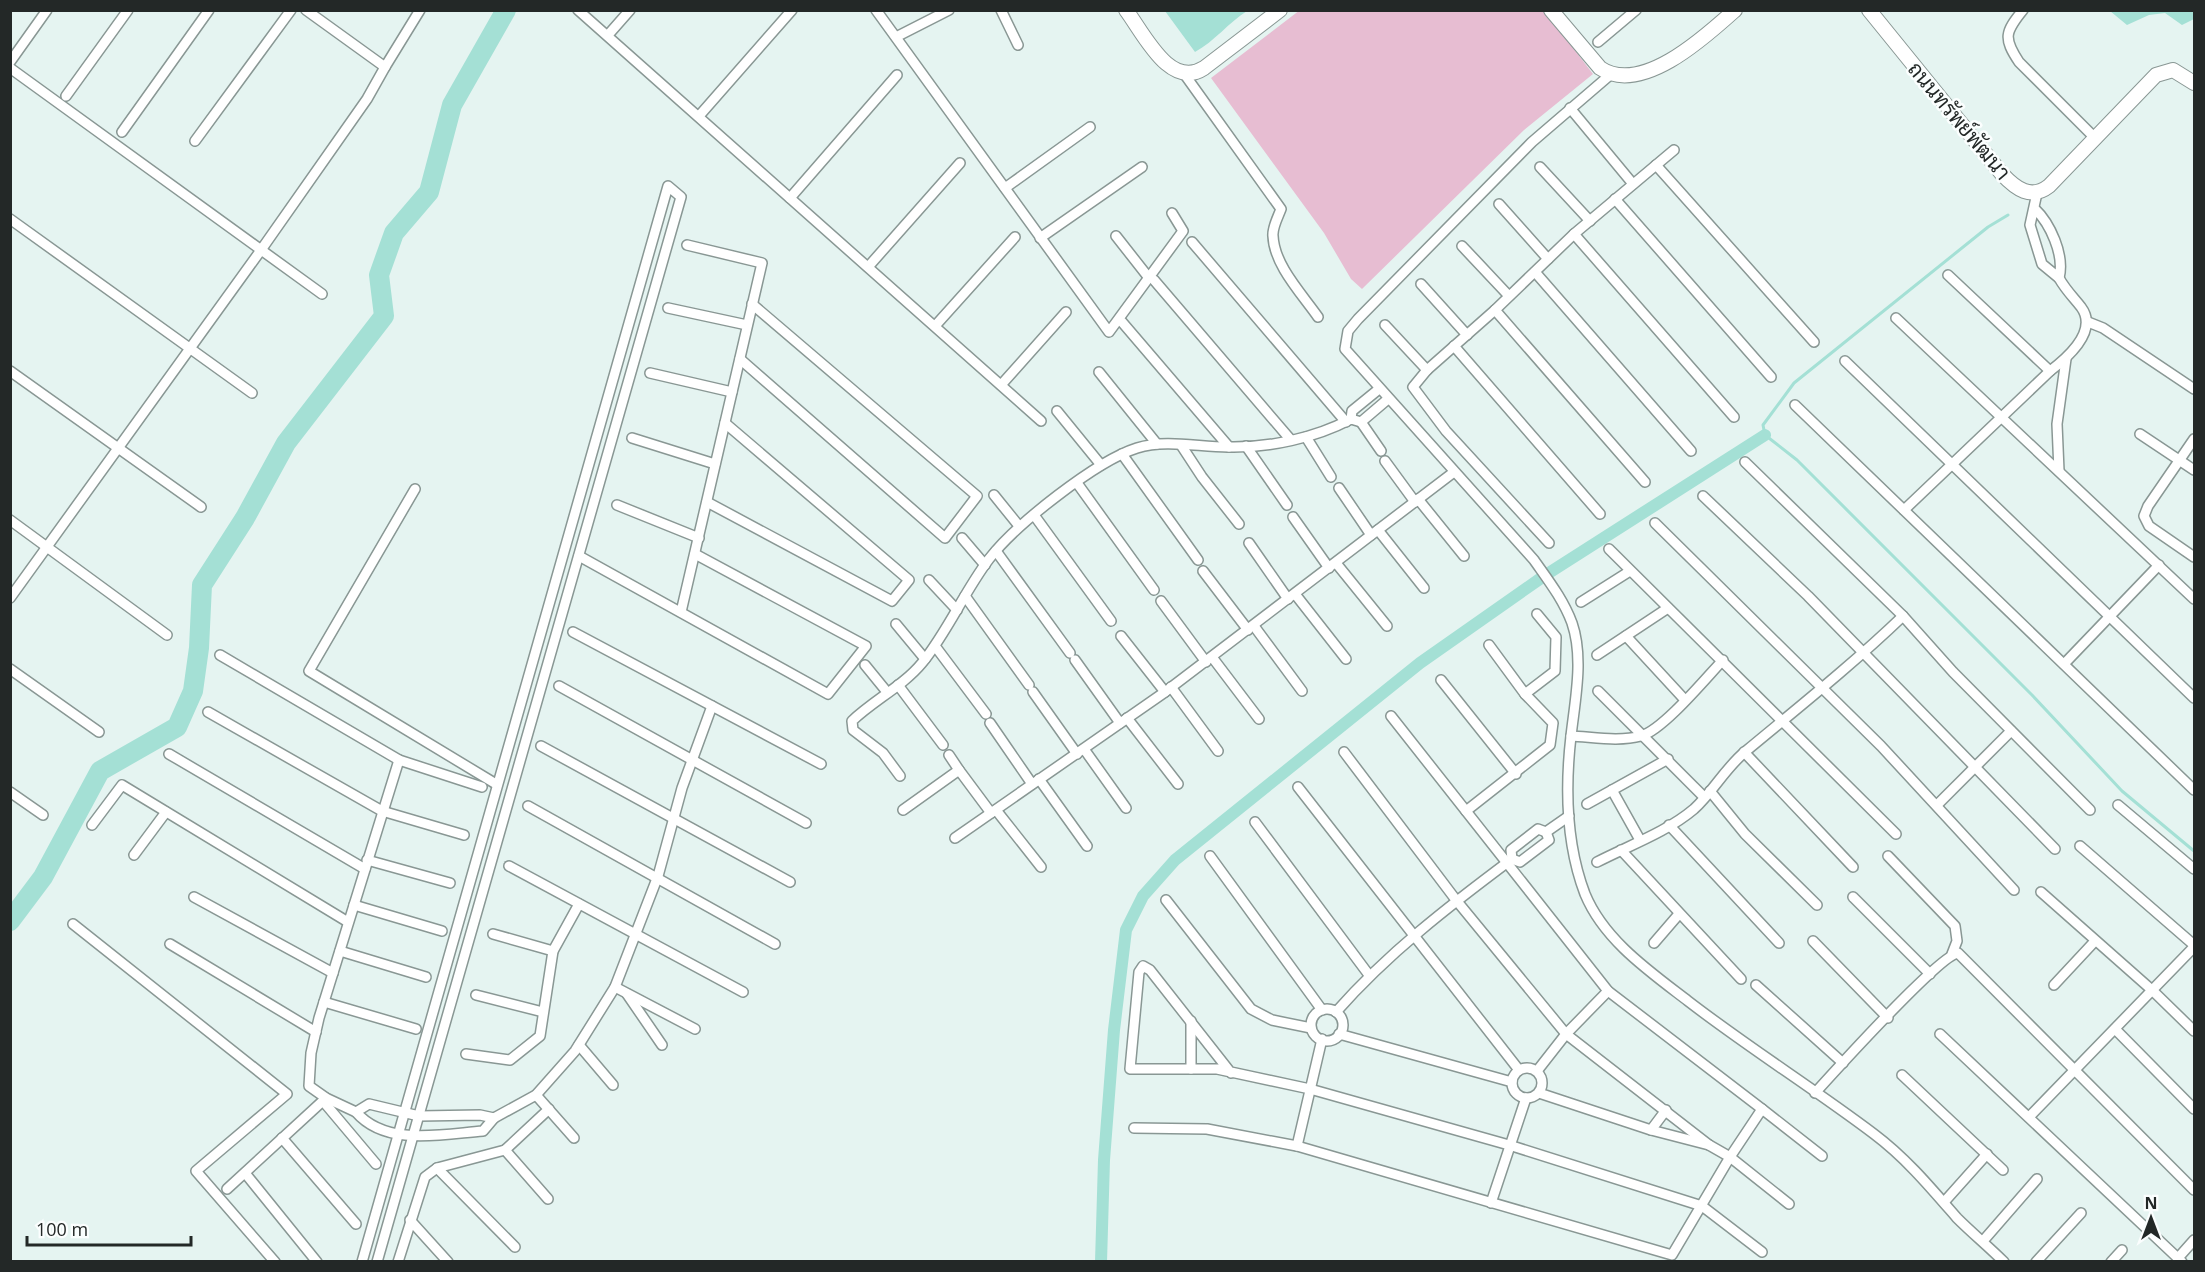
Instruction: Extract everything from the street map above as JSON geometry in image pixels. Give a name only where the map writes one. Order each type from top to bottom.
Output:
[{"type":"street","points":[[10,62],[47,10]]},
{"type":"street","points":[[66,96],[128,10]]},
{"type":"street","points":[[122,132],[209,10]]},
{"type":"street","points":[[195,141],[291,10]]},
{"type":"street","points":[[306,10],[385,67]]},
{"type":"street","points":[[10,598],[190,350],[367,99],[420,10]]},
{"type":"street","points":[[578,10],[1041,420]]},
{"type":"street","points":[[608,35],[630,10]]},
{"type":"street","points":[[699,116],[792,10]]},
{"type":"street","points":[[876,10],[1108,332],[1151,279],[1183,231],[1172,213]]},
{"type":"street","points":[[896,37],[949,10]]},
{"type":"street","points":[[1001,10],[1018,45]]},
{"type":"street","points":[[1126,10],[1167,64],[1176,72],[1185,75],[1194,75],[1280,10]]},
{"type":"street","points":[[1551,10],[1588,56],[1611,75],[1623,77],[1636,74],[1683,52],[1735,10]]},
{"type":"street","points":[[1598,42],[1636,10]]},
{"type":"street","name":"ถนนทรัพย์พัฒนา","points":[[1869,10],[1923,81],[2011,184],[2022,191],[2037,193]]},
{"type":"street","points":[[2024,10],[2012,24],[2007,36],[2010,48],[2019,62],[2096,139]]},
{"type":"street","points":[[10,68],[322,294]]},
{"type":"street","points":[[1904,510],[2050,371],[2066,359],[2085,333],[2088,322],[2083,309],[2066,291],[2059,278],[2042,264],[2030,225],[2037,193],[2049,186],[2156,75],[2173,69],[2194,83]]},
{"type":"street","points":[[790,198],[897,75]]},
{"type":"street","points":[[1185,75],[1281,210],[1272,234],[1275,248],[1281,262],[1318,317]]},
{"type":"street","points":[[1611,75],[1569,108],[1443,231],[1348,331],[1345,349],[1348,356],[1534,560],[1555,589],[1572,623],[1576,640],[1576,697],[1568,778],[1569,816],[1572,842],[1585,892],[1595,915],[1609,932],[1656,976],[1745,1045],[1903,1157],[2004,1262]]},
{"type":"street","points":[[1569,108],[1633,184]]},
{"type":"street","points":[[1005,188],[1090,127]]},
{"type":"street","points":[[1550,543],[1446,431],[1414,393],[1413,387],[1427,370],[1495,310],[1574,234],[1674,150]]},
{"type":"street","points":[[868,267],[960,163]]},
{"type":"street","points":[[1656,165],[1814,342]]},
{"type":"street","points":[[1040,238],[1142,167]]},
{"type":"street","points":[[1540,167],[1590,221]]},
{"type":"street","points":[[362,1262],[496,784],[668,186],[681,197],[378,1262]]},
{"type":"street","points":[[1615,199],[1771,377]]},
{"type":"street","points":[[1499,204],[1548,259]]},
{"type":"street","points":[[2034,208],[2047,220],[2062,267],[2059,278]]},
{"type":"street","points":[[10,219],[252,393]]},
{"type":"street","points":[[1574,234],[1734,417]]},
{"type":"street","points":[[1116,236],[1290,439]]},
{"type":"street","points":[[935,326],[1015,237]]},
{"type":"street","points":[[1192,242],[1383,456],[1416,500],[1464,556]]},
{"type":"street","points":[[681,612],[762,263],[687,245]]},
{"type":"street","points":[[1461,246],[1509,296]]},
{"type":"street","points":[[1535,272],[1691,451]]},
{"type":"street","points":[[1948,275],[2050,371]]},
{"type":"street","points":[[1421,284],[1467,335]]},
{"type":"street","points":[[740,358],[945,538],[977,496],[752,304]]},
{"type":"street","points":[[668,308],[747,325]]},
{"type":"street","points":[[1495,310],[1645,482]]},
{"type":"street","points":[[1001,385],[1066,312]]},
{"type":"street","points":[[1896,318],[2194,599]]},
{"type":"street","points":[[1122,322],[1229,447]]},
{"type":"street","points":[[2088,322],[2103,328],[2194,389]]},
{"type":"street","points":[[1385,325],[1427,370]]},
{"type":"street","points":[[1454,346],[1600,514]]},
{"type":"street","points":[[2059,471],[2057,424],[2066,359]]},
{"type":"street","points":[[1845,361],[2194,699]]},
{"type":"street","points":[[10,371],[201,507]]},
{"type":"street","points":[[1099,372],[1157,444]]},
{"type":"street","points":[[650,373],[732,392]]},
{"type":"street","points":[[1352,421],[1352,411],[1379,389]]},
{"type":"street","points":[[900,776],[883,753],[851,726],[852,721],[898,685],[925,659],[985,565],[1019,526],[1101,465],[1122,454],[1157,444],[1229,447],[1306,437],[1352,421],[1388,399]]},
{"type":"street","points":[[1795,405],[2194,790]]},
{"type":"street","points":[[1058,411],[1101,465]]},
{"type":"street","points":[[707,502],[892,601],[909,580],[725,423]]},
{"type":"street","points":[[2140,434],[2194,471]]},
{"type":"street","points":[[1306,437],[1331,477]]},
{"type":"street","points":[[632,438],[715,464]]},
{"type":"street","points":[[2194,439],[2148,506],[2144,516],[2150,526],[2194,556]]},
{"type":"street","points":[[1181,445],[1202,477],[1239,524]]},
{"type":"street","points":[[1246,446],[1287,505]]},
{"type":"street","points":[[1122,454],[1198,560]]},
{"type":"street","points":[[1744,462],[1903,616],[2090,810]]},
{"type":"street","points":[[955,838],[1168,690],[1454,472]]},
{"type":"street","points":[[1077,483],[1154,590]]},
{"type":"street","points":[[1339,488],[1424,588]]},
{"type":"street","points":[[415,489],[309,671],[496,784]]},
{"type":"street","points":[[994,495],[1019,526]]},
{"type":"street","points":[[1703,496],[1863,653],[2055,849]]},
{"type":"street","points":[[617,505],[699,538]]},
{"type":"street","points":[[1034,515],[1111,621]]},
{"type":"street","points":[[1293,517],[1387,626]]},
{"type":"street","points":[[10,520],[167,635]]},
{"type":"street","points":[[1655,523],[1824,688],[1937,805],[2014,890]]},
{"type":"street","points":[[962,538],[985,565]]},
{"type":"street","points":[[1249,543],[1346,659]]},
{"type":"street","points":[[1609,549],[1896,834]]},
{"type":"street","points":[[996,551],[1072,657],[1123,721],[1178,784]]},
{"type":"street","points":[[579,556],[828,694],[866,646],[695,554]]},
{"type":"street","points":[[2064,664],[2159,565]]},
{"type":"street","points":[[1203,571],[1302,691]]},
{"type":"street","points":[[1581,602],[1630,571]]},
{"type":"street","points":[[928,580],[957,610]]},
{"type":"street","points":[[965,596],[1031,689],[1126,808]]},
{"type":"street","points":[[1161,601],[1259,719]]},
{"type":"street","points":[[1597,655],[1668,608]]},
{"type":"street","points":[[1525,694],[1555,670],[1556,637],[1537,614]]},
{"type":"street","points":[[1597,862],[1669,825],[1694,809],[1722,773],[1744,752],[1824,688],[1903,616]]},
{"type":"street","points":[[896,624],[925,659]]},
{"type":"street","points":[[573,632],[821,764]]},
{"type":"street","points":[[1121,636],[1218,751]]},
{"type":"street","points":[[1626,636],[1685,700]]},
{"type":"street","points":[[1466,811],[1550,746],[1553,723],[1525,694],[1489,645]]},
{"type":"street","points":[[935,646],[988,719],[1087,846]]},
{"type":"street","points":[[220,655],[399,760],[482,787]]},
{"type":"street","points":[[1571,736],[1625,738],[1643,736],[1658,726],[1723,660]]},
{"type":"street","points":[[865,665],[887,692]]},
{"type":"street","points":[[10,669],[99,732]]},
{"type":"street","points":[[1441,680],[1516,774]]},
{"type":"street","points":[[898,685],[944,746]]},
{"type":"street","points":[[559,686],[806,823]]},
{"type":"street","points":[[1598,691],[1643,736],[1707,794],[1817,905]]},
{"type":"street","points":[[325,1100],[356,1112],[366,1124],[413,1136],[483,1131],[494,1118],[536,1095],[579,1045],[615,987],[657,878],[692,760],[712,706]]},
{"type":"street","points":[[208,711],[382,811],[464,835]]},
{"type":"street","points":[[1391,716],[1466,811],[1510,860],[1608,992],[1822,1156]]},
{"type":"street","points":[[1937,805],[2012,731]]},
{"type":"street","points":[[541,746],[790,882]]},
{"type":"street","points":[[1344,752],[1456,900],[1566,1034],[1789,1204]]},
{"type":"street","points":[[1744,752],[1853,867]]},
{"type":"street","points":[[169,754],[366,864],[450,883]]},
{"type":"street","points":[[949,755],[1041,867]]},
{"type":"street","points":[[1587,804],[1668,759]]},
{"type":"street","points":[[376,1164],[325,1100],[309,1086],[316,1032],[324,1002],[399,760]]},
{"type":"street","points":[[903,810],[959,770]]},
{"type":"street","points":[[92,825],[122,786],[348,922]]},
{"type":"street","points":[[1298,787],[1520,1070]]},
{"type":"street","points":[[1612,790],[1640,840]]},
{"type":"street","points":[[10,792],[43,815]]},
{"type":"street","points":[[2118,805],[2194,869]]},
{"type":"street","points":[[528,806],[775,944]]},
{"type":"street","points":[[134,855],[166,812]]},
{"type":"street","points":[[1546,832],[1569,816]]},
{"type":"street","points":[[1255,822],[1369,975]]},
{"type":"street","points":[[1669,825],[1779,942]]},
{"type":"street","points":[[1336,1012],[1369,975],[1456,900],[1510,860],[1511,850],[1538,829],[1546,832],[1549,840],[1520,862],[1510,860]]},
{"type":"street","points":[[2029,1117],[2194,946],[2080,846]]},
{"type":"street","points":[[1621,850],[1741,979]]},
{"type":"street","points":[[1210,856],[1322,1010]]},
{"type":"street","points":[[1815,1093],[1952,954],[1957,941],[1955,926],[1888,856]]},
{"type":"street","points":[[509,866],[743,992]]},
{"type":"street","points":[[2041,892],[2153,991],[2194,1031]]},
{"type":"street","points":[[194,897],[333,973]]},
{"type":"street","points":[[1853,897],[1930,974]]},
{"type":"street","points":[[465,900],[480,903]]},
{"type":"street","points":[[1166,900],[1251,1009],[1272,1020],[1311,1028],[1322,1039],[1331,1040],[1339,1034],[1342,1021],[1336,1012],[1322,1010],[1314,1015],[1311,1028]]},
{"type":"street","points":[[466,1054],[510,1060],[540,1035],[553,951],[579,904]]},
{"type":"street","points":[[354,905],[442,931]]},
{"type":"street","points":[[1654,942],[1679,914]]},
{"type":"street","points":[[73,924],[286,1094],[196,1171],[275,1262]]},
{"type":"street","points":[[493,934],[553,951]]},
{"type":"street","points":[[1813,941],[1887,1018]]},
{"type":"street","points":[[2054,985],[2095,941]]},
{"type":"street","points":[[170,944],[316,1032]]},
{"type":"street","points":[[340,951],[426,977]]},
{"type":"street","points":[[1952,954],[1958,953],[1965,959],[2194,1190]]},
{"type":"street","points":[[1231,1073],[1150,970],[1143,966],[1138,972],[1130,1070],[1191,1069],[1231,1073],[1310,1089],[1509,1145],[1702,1206],[1762,1252]]},
{"type":"street","points":[[1756,985],[1843,1064]]},
{"type":"street","points":[[615,987],[695,1029]]},
{"type":"street","points":[[626,992],[662,1045]]},
{"type":"street","points":[[1537,1071],[1566,1034],[1608,992]]},
{"type":"street","points":[[476,995],[543,1012]]},
{"type":"street","points":[[324,1002],[416,1029]]},
{"type":"street","points":[[1191,1021],[1191,1069]]},
{"type":"street","points":[[2115,1029],[2194,1109]]},
{"type":"street","points":[[1339,1034],[1512,1082]]},
{"type":"street","points":[[1940,1034],[2180,1260],[2194,1240]]},
{"type":"street","points":[[1298,1146],[1322,1039]]},
{"type":"street","points":[[579,1045],[613,1085]]},
{"type":"street","points":[[1512,1082],[1520,1070],[1529,1068],[1537,1071],[1542,1080],[1539,1093]]},
{"type":"street","points":[[1902,1075],[2003,1170]]},
{"type":"street","points":[[1512,1082],[1517,1094],[1526,1098],[1539,1093],[1651,1130],[1709,1145]]},
{"type":"street","points":[[536,1095],[574,1138]]},
{"type":"street","points":[[1491,1203],[1526,1098]]},
{"type":"street","points":[[227,1189],[325,1100]]},
{"type":"street","points":[[356,1112],[369,1104],[419,1116],[480,1115],[494,1118]]},
{"type":"street","points":[[1672,1255],[1730,1157],[1762,1109]]},
{"type":"street","points":[[398,1262],[425,1177],[437,1168],[505,1150],[549,1110]]},
{"type":"street","points":[[1651,1130],[1666,1110]]},
{"type":"street","points":[[1134,1128],[1207,1129],[1298,1146],[1672,1255],[1681,1262]]},
{"type":"street","points":[[282,1138],[356,1224]]},
{"type":"street","points":[[505,1150],[548,1199]]},
{"type":"street","points":[[1945,1201],[1987,1154]]},
{"type":"street","points":[[437,1168],[516,1247]]},
{"type":"street","points":[[245,1173],[317,1262]]},
{"type":"street","points":[[1983,1241],[2037,1179]]},
{"type":"street","points":[[2036,1262],[2081,1213]]},
{"type":"street","points":[[410,1220],[448,1262]]},
{"type":"street","points":[[2111,1262],[2122,1250]]},
{"type":"shaded area","points":[[1300,10],[1545,11],[1593,74],[1524,130],[1362,289],[1351,279],[1324,233],[1211,78]]},
{"type":"shaded area","points":[[1165,11],[1247,11],[1195,52]]},
{"type":"shaded area","points":[[2110,11],[2194,11],[2194,19],[2182,25],[2165,13],[2149,15],[2127,25]]},
{"type":"waterway","points":[[10,921],[43,877],[100,771],[177,727],[193,691],[199,648],[202,585],[245,518],[286,443],[384,316],[379,275],[394,233],[429,192],[452,105],[506,10]]},
{"type":"waterway","points":[[2008,215],[1988,227],[1794,383],[1763,425],[1765,435],[1797,460],[2032,695],[2122,791],[2194,851]]},
{"type":"waterway","points":[[1101,1262],[1104,1160],[1114,1030],[1126,930],[1143,896],[1175,860],[1420,663],[1544,576],[1765,435]]}]
